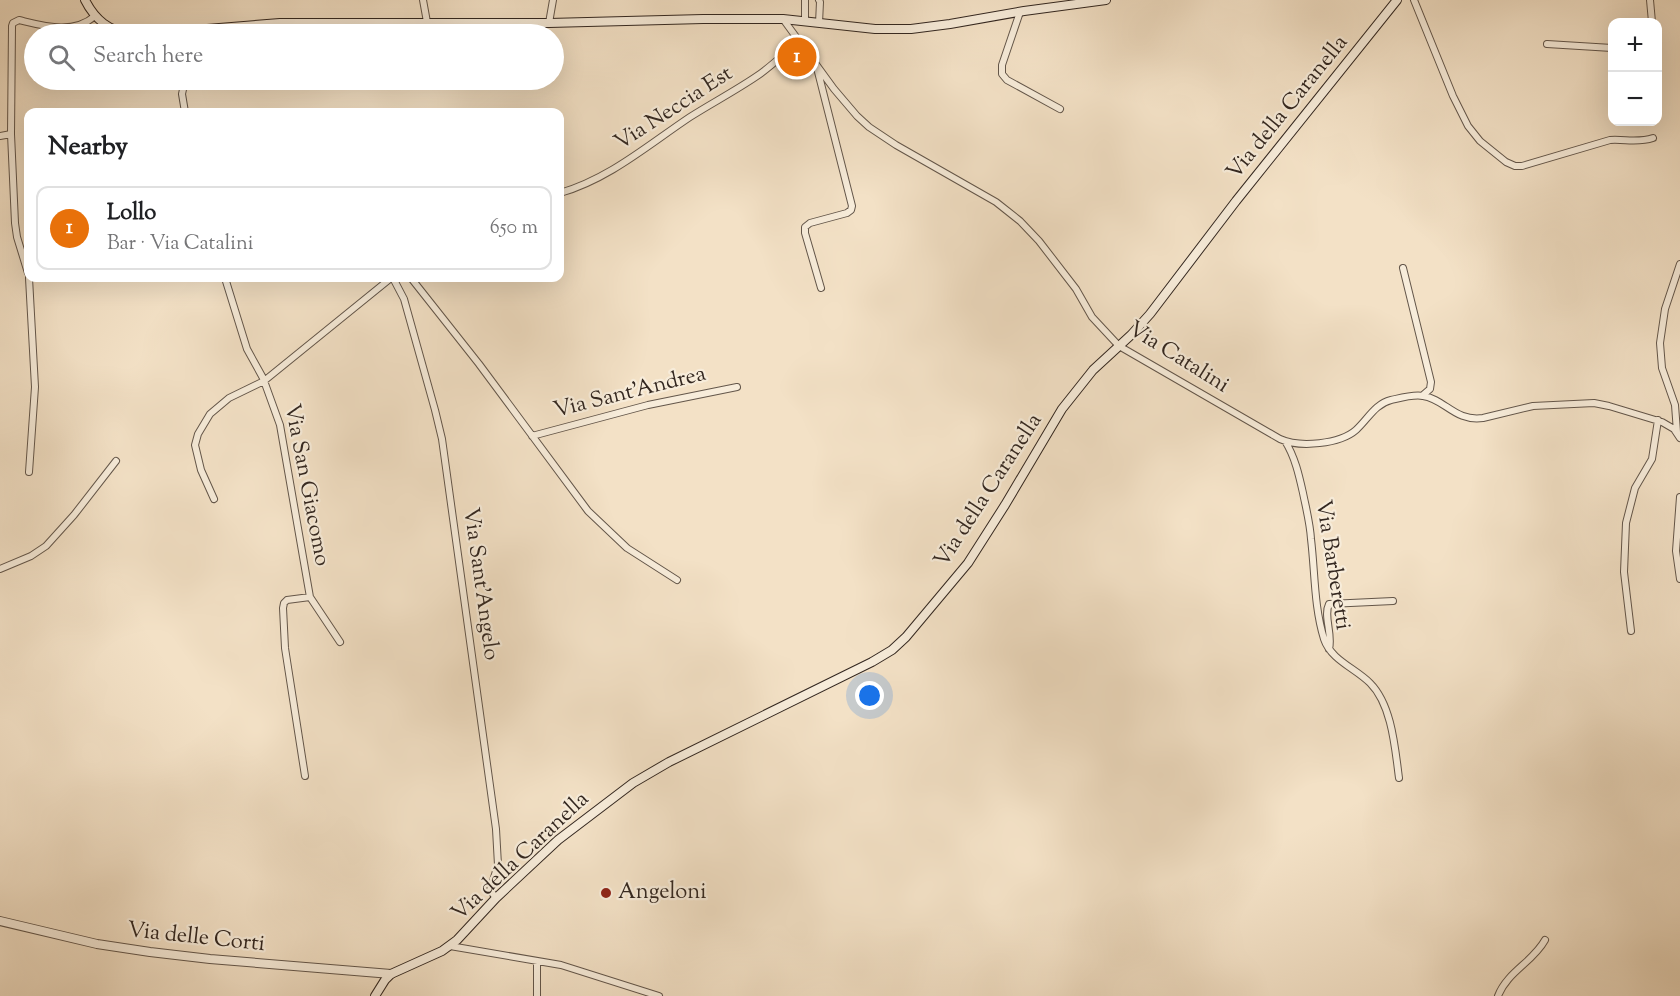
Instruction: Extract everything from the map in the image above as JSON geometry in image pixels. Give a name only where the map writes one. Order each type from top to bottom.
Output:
[{"type":"main road","points":[[85,0],[103,24]]},
{"type":"main road","points":[[254,24],[783,19],[875,29],[911,29],[1106,0]]},
{"type":"main road","name":"Via della Caranella","points":[[375,996],[391,974],[442,951],[450,945],[496,898],[566,834],[641,777],[872,662],[898,645],[972,557],[1070,398],[1093,370],[1150,314],[1236,201],[1397,0]]},
{"type":"street","points":[[423,0],[427,22]]},
{"type":"street","points":[[549,22],[553,0]]},
{"type":"street","points":[[805,0],[805,21]]},
{"type":"street","points":[[1414,0],[1465,121],[1480,141],[1509,164],[1521,166],[1610,140],[1638,141],[1653,138]]},
{"type":"street","points":[[1650,0],[1652,18]]},
{"type":"street","points":[[819,23],[821,1]]},
{"type":"street","points":[[1020,12],[1002,65],[1002,74],[1007,80],[1060,109]]},
{"type":"street","points":[[81,24],[95,16]]},
{"type":"street","name":"Via Catalini","points":[[783,19],[854,112],[873,130],[900,148],[1006,208],[1020,221],[1036,237],[1070,282],[1092,317],[1119,346],[1285,441],[1306,443],[1339,440],[1352,434],[1383,403],[1423,395]]},
{"type":"street","points":[[24,259],[15,223],[11,134],[12,24],[21,20],[35,24]]},
{"type":"street","name":"Via Neccia Est","points":[[564,192],[589,183],[633,157],[693,115],[755,78],[799,40]]},
{"type":"street","points":[[1547,44],[1608,48]]},
{"type":"street","points":[[816,64],[852,204],[848,212],[810,223],[805,227],[821,288]]},
{"type":"street","points":[[183,90],[184,108]]},
{"type":"street","points":[[0,136],[11,134]]},
{"type":"street","points":[[1679,435],[1675,408],[1663,371],[1660,343],[1666,305],[1680,264]]},
{"type":"street","points":[[1403,268],[1431,382],[1430,389],[1423,395],[1462,416],[1473,419],[1533,406],[1591,403],[1658,420],[1669,425],[1679,435]]},
{"type":"street","points":[[29,282],[35,387],[29,472]]},
{"type":"street","name":"Via San Giacomo","points":[[226,282],[248,351],[264,381],[280,425],[310,597],[340,642]]},
{"type":"street","points":[[214,499],[197,458],[195,442],[207,417],[234,395],[264,381],[387,282]]},
{"type":"street","name":"Via Sant'Angelo","points":[[394,282],[403,296],[442,439],[496,829],[498,865],[490,890],[496,898]]},
{"type":"street","name":"Via Sant'Andrea","points":[[414,282],[479,364],[574,495],[596,520],[627,548],[677,580]]},
{"type":"street","name":"Via Sant'Andrea","points":[[532,436],[648,405],[737,387]]},
{"type":"street","points":[[1631,631],[1624,578],[1626,523],[1635,488],[1653,459],[1658,420]]},
{"type":"street","name":"Via Barberetti","points":[[1285,441],[1294,460],[1311,533],[1318,608],[1324,638],[1329,649],[1341,661],[1370,682],[1381,698],[1393,736],[1399,778]]},
{"type":"street","points":[[0,569],[33,555],[48,544],[117,461]]},
{"type":"street","points":[[1680,497],[1676,551],[1680,579]]},
{"type":"street","name":"Via San Giacomo","points":[[305,776],[285,652],[283,608],[287,600],[310,597]]},
{"type":"street","points":[[1329,649],[1331,633],[1327,608],[1330,603],[1394,601]]},
{"type":"street","name":"Via delle Corti","points":[[0,921],[97,944],[150,952],[391,974]]},
{"type":"street","points":[[1498,996],[1509,978],[1533,956],[1545,940]]},
{"type":"street","points":[[450,945],[569,968],[659,996]]},
{"type":"street","points":[[537,961],[537,996]]},
{"type":"place","name":"Lollo","points":[[797,57]]},
{"type":"place","name":"Angeloni","points":[[606,893]]}]
